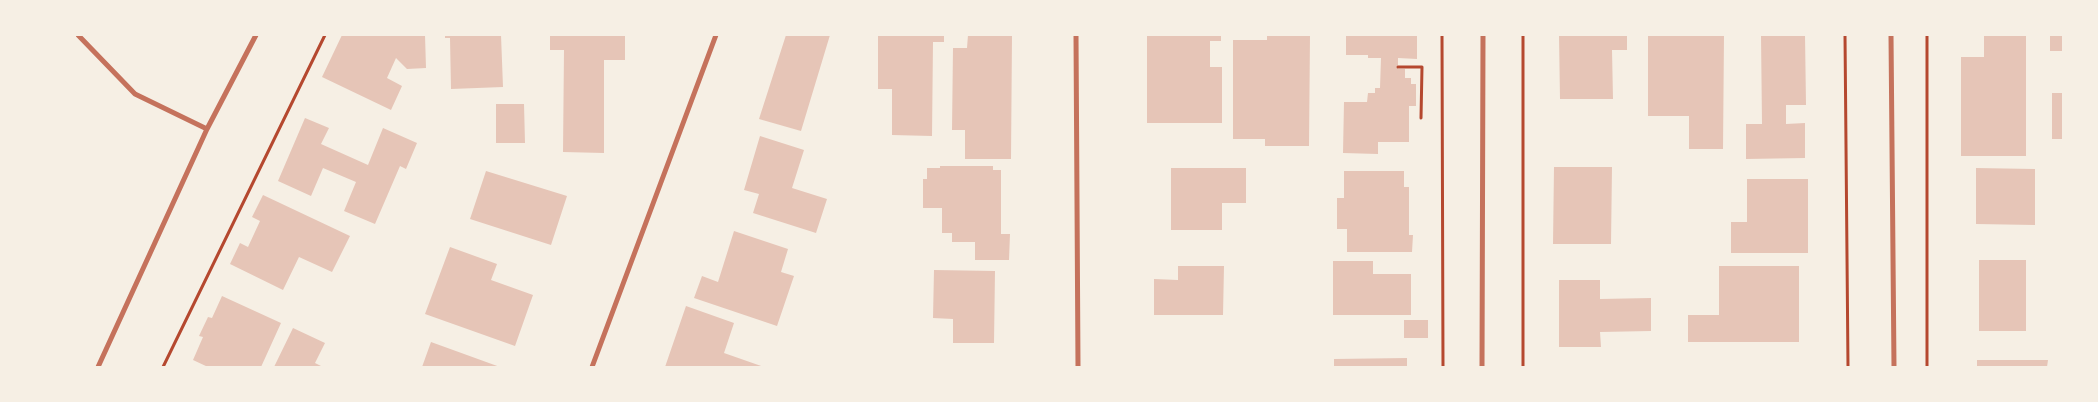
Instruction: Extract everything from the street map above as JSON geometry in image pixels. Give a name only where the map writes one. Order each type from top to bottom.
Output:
[{"type":"street","points":[[78,35],[135,94],[206,129]]},
{"type":"street","points":[[98,367],[206,129],[256,35]]},
{"type":"street","points":[[592,367],[716,35]]},
{"type":"street","points":[[1076,35],[1078,367]]},
{"type":"street","points":[[1482,35],[1482,367]]},
{"type":"street","points":[[1892,35],[1894,367]]},
{"type":"path","points":[[164,367],[325,35]]},
{"type":"path","points":[[1442,35],[1442,367]]},
{"type":"path","points":[[1523,35],[1523,367]]},
{"type":"path","points":[[1845,35],[1848,367]]},
{"type":"path","points":[[1927,35],[1927,367]]},
{"type":"path","points":[[1398,67],[1422,67],[1421,118]]},
{"type":"building","points":[[342,35],[425,35],[426,68],[407,69],[396,58],[387,78],[402,86],[391,110],[322,77]]},
{"type":"building","points":[[445,35],[501,35],[503,87],[451,89],[450,38],[445,38]]},
{"type":"building","points":[[550,35],[625,35],[625,60],[604,60],[604,153],[563,152],[564,50],[550,50]]},
{"type":"building","points":[[786,35],[830,35],[801,131],[759,119]]},
{"type":"building","points":[[878,35],[944,35],[944,42],[933,42],[932,136],[892,135],[892,89],[878,89]]},
{"type":"building","points":[[968,35],[1012,35],[1011,159],[965,159],[965,130],[952,130],[953,48],[967,48]]},
{"type":"building","points":[[1147,35],[1221,35],[1221,41],[1210,41],[1210,67],[1222,67],[1222,123],[1147,123]]},
{"type":"building","points":[[1267,35],[1310,35],[1309,146],[1265,146],[1265,139],[1233,139],[1233,40],[1267,40]]},
{"type":"building","points":[[1346,35],[1417,35],[1417,59],[1398,58],[1398,69],[1405,69],[1405,78],[1411,78],[1411,84],[1416,84],[1416,106],[1409,106],[1409,142],[1378,142],[1378,154],[1343,153],[1344,102],[1367,102],[1368,93],[1375,93],[1375,88],[1380,88],[1381,58],[1368,58],[1368,55],[1346,55]]},
{"type":"building","points":[[1559,35],[1627,35],[1627,50],[1612,50],[1613,99],[1560,99]]},
{"type":"building","points":[[1648,35],[1724,35],[1723,149],[1689,149],[1689,116],[1648,116]]},
{"type":"building","points":[[1761,35],[1805,35],[1806,105],[1786,105],[1786,124],[1805,123],[1805,158],[1746,159],[1746,124],[1762,124]]},
{"type":"building","points":[[1984,35],[2026,35],[2026,156],[1961,156],[1961,57],[1984,57]]},
{"type":"building","points":[[2050,35],[2063,35],[2063,51],[2050,51]]},
{"type":"building","points":[[2052,93],[2063,93],[2063,139],[2052,139]]},
{"type":"building","points":[[496,104],[524,104],[525,143],[496,143]]},
{"type":"building","points":[[305,118],[329,128],[321,144],[368,165],[383,128],[417,143],[406,169],[400,166],[375,224],[344,211],[356,182],[323,168],[311,196],[278,181]]},
{"type":"building","points":[[760,136],[804,150],[792,188],[827,199],[816,233],[753,213],[759,194],[744,190]]},
{"type":"building","points":[[940,166],[993,166],[993,170],[1001,170],[1001,234],[1010,234],[1009,260],[975,260],[975,242],[952,242],[952,233],[942,233],[942,208],[923,208],[923,179],[927,179],[927,168],[940,168]]},
{"type":"building","points":[[1554,167],[1612,167],[1611,244],[1553,244]]},
{"type":"building","points":[[1171,168],[1246,168],[1246,203],[1222,203],[1222,230],[1171,230]]},
{"type":"building","points":[[1976,168],[2035,169],[2035,225],[1976,224]]},
{"type":"building","points":[[486,171],[567,196],[551,245],[470,219]]},
{"type":"building","points":[[1344,171],[1404,171],[1404,187],[1409,187],[1409,235],[1413,235],[1412,252],[1347,252],[1347,229],[1337,229],[1337,198],[1344,198]]},
{"type":"building","points":[[1747,179],[1808,179],[1808,253],[1731,253],[1731,222],[1747,222]]},
{"type":"building","points":[[263,195],[350,236],[332,272],[299,257],[283,290],[230,264],[240,243],[248,247],[260,221],[252,217]]},
{"type":"building","points":[[734,231],[788,249],[781,272],[794,276],[777,326],[694,298],[702,276],[718,282]]},
{"type":"building","points":[[450,247],[497,264],[491,280],[533,295],[515,346],[425,314]]},
{"type":"building","points":[[1979,260],[2026,260],[2026,331],[1979,331]]},
{"type":"building","points":[[1333,261],[1373,261],[1373,274],[1411,274],[1411,315],[1333,315]]},
{"type":"building","points":[[1178,266],[1224,266],[1223,315],[1154,315],[1154,279],[1178,280]]},
{"type":"building","points":[[1719,266],[1799,266],[1799,342],[1688,342],[1688,315],[1719,315]]},
{"type":"building","points":[[934,270],[995,271],[994,343],[953,343],[953,319],[933,318]]},
{"type":"building","points":[[1559,280],[1600,280],[1600,299],[1651,298],[1651,331],[1600,332],[1601,347],[1559,347]]},
{"type":"building","points":[[222,296],[281,323],[261,367],[208,367],[193,360],[203,337],[199,336],[208,317],[212,318]]},
{"type":"building","points":[[686,306],[734,323],[724,353],[764,367],[665,367]]},
{"type":"building","points":[[1404,320],[1428,320],[1428,338],[1404,338]]},
{"type":"building","points":[[293,328],[325,343],[315,363],[323,367],[274,367]]},
{"type":"building","points":[[431,342],[500,367],[422,367]]},
{"type":"building","points":[[1407,358],[1407,367],[1334,367],[1334,359]]},
{"type":"building","points":[[1977,360],[2048,360],[2047,367],[1977,367]]}]
